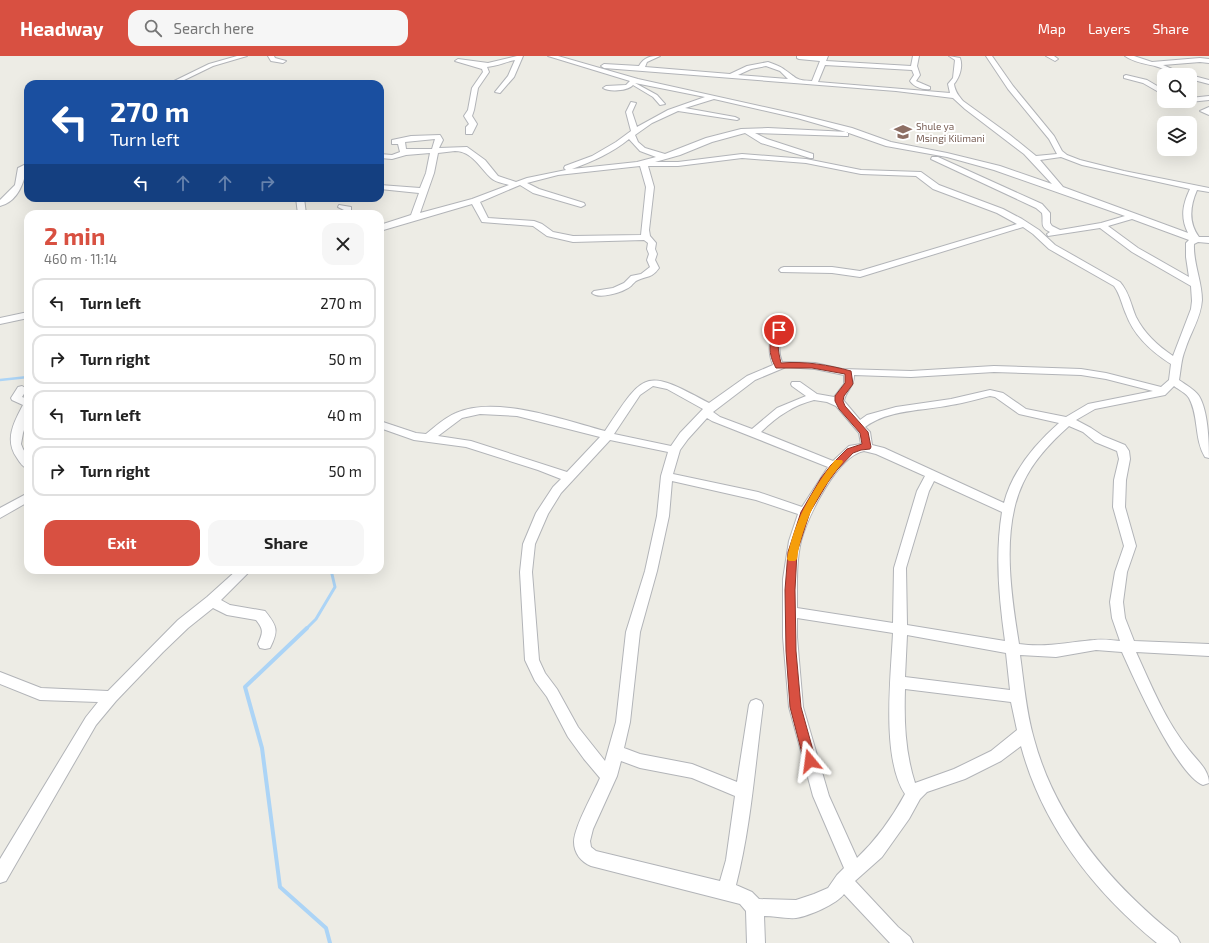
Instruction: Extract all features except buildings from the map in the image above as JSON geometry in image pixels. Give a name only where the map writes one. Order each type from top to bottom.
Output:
[{"type":"street","points":[[179,80],[210,66],[244,56]]},
{"type":"street","points":[[271,56],[273,60],[283,61]]},
{"type":"street","points":[[551,56],[586,65],[633,81],[713,97],[729,106],[827,124],[889,144],[917,148],[997,168],[1060,189],[1132,216],[1203,239]]},
{"type":"street","points":[[638,56],[646,61]]},
{"type":"street","points":[[640,68],[646,61],[657,56]]},
{"type":"street","points":[[766,56],[774,80]]},
{"type":"street","points":[[916,56],[914,62],[916,75],[913,80],[914,83],[954,94]]},
{"type":"street","points":[[948,56],[949,60],[958,65]]},
{"type":"street","points":[[952,56],[958,59],[956,78],[951,84],[951,90],[954,94],[962,103],[1034,159],[1060,189]]},
{"type":"street","points":[[989,56],[1006,82],[1054,140],[1062,155]]},
{"type":"street","points":[[1128,56],[1165,68]]},
{"type":"street","points":[[458,61],[492,65],[504,60],[520,57]]},
{"type":"street","points":[[498,92],[511,77],[520,57]]},
{"type":"street","points":[[799,57],[915,68]]},
{"type":"street","points":[[814,84],[824,59]]},
{"type":"street","points":[[1155,64],[1200,60],[1209,61]]},
{"type":"street","points":[[469,132],[470,127],[473,124],[468,116],[472,106],[473,92],[486,72],[485,68],[471,63]]},
{"type":"street","points":[[1155,64],[1154,67],[1157,71]]},
{"type":"street","points":[[586,65],[731,75],[814,84],[888,88],[954,94]]},
{"type":"street","points":[[731,75],[749,67],[768,65],[782,70],[795,82]]},
{"type":"street","points":[[1126,76],[1145,81],[1157,89]]},
{"type":"street","points":[[606,88],[627,88],[633,81]]},
{"type":"street","points":[[633,81],[655,96],[661,104],[665,115]]},
{"type":"street","points":[[1197,81],[1209,84]]},
{"type":"street","points":[[1197,96],[1201,99]]},
{"type":"street","points":[[558,173],[600,155],[633,133],[677,109],[713,97]]},
{"type":"street","points":[[1197,99],[1209,98]]},
{"type":"street","points":[[648,100],[677,109],[735,118]]},
{"type":"street","points":[[633,103],[629,112],[633,142],[651,153],[670,155]]},
{"type":"street","points":[[729,106],[735,118],[746,131],[764,140],[846,170]]},
{"type":"street","points":[[1209,109],[1203,110],[1209,114]]},
{"type":"street","points":[[641,164],[709,140],[746,131],[768,130],[864,136]]},
{"type":"street","points":[[405,153],[398,141],[437,138],[439,140],[416,217]]},
{"type":"street","points":[[917,148],[938,160],[969,173],[979,180],[1001,188],[1039,206],[1047,214],[1048,218],[1046,223],[1048,226],[1058,232]]},
{"type":"street","points":[[384,156],[392,157],[405,153],[435,150],[464,149],[482,162],[495,178],[518,183],[536,191],[581,205]]},
{"type":"street","points":[[1034,159],[1062,155],[1104,169],[1209,190]]},
{"type":"street","points":[[384,227],[475,201],[518,183],[558,173],[641,164],[678,164],[742,156],[806,161],[846,170],[864,172],[920,175],[936,187],[1000,211],[1024,224],[1056,250],[1119,286],[1138,330],[1160,353],[1176,364]]},
{"type":"street","points":[[596,293],[615,291],[628,285],[634,278],[644,276],[654,270],[651,260],[653,256],[651,249],[652,243],[646,237],[645,230],[650,187],[641,164]]},
{"type":"street","points":[[0,204],[19,187],[22,181],[22,168],[24,167]]},
{"type":"street","points":[[384,187],[423,191]]},
{"type":"street","points":[[1194,188],[1190,199],[1186,222],[1189,230],[1203,239]]},
{"type":"street","points":[[475,201],[485,220],[534,224],[539,226],[544,231],[560,237],[573,239],[646,237]]},
{"type":"street","points":[[1040,237],[1058,232],[1102,225],[1132,216]]},
{"type":"street","points":[[784,270],[832,270],[860,274],[1024,224]]},
{"type":"street","points":[[1102,225],[1135,250],[1196,284]]},
{"type":"street","points":[[1171,943],[1152,929],[1089,863],[1051,805],[1033,762],[1018,697],[1004,582],[1004,538],[1012,493],[1039,448],[1068,421],[1085,408],[1153,395],[1164,391],[1174,381],[1177,359],[1197,302],[1196,284],[1189,250],[1190,243],[1203,239]]},
{"type":"street","points":[[0,321],[24,316]]},
{"type":"street","points":[[778,366],[775,357],[774,343],[775,337],[784,322]]},
{"type":"street","points":[[1025,732],[1011,746],[996,756],[959,774],[922,787],[914,794],[903,814],[880,846],[849,876],[834,894],[796,909],[755,907],[746,898],[738,894],[591,858],[584,851],[582,841],[585,829],[609,776],[623,722],[633,632],[651,571],[663,516],[667,476],[674,450],[684,436],[708,410],[750,378],[778,366],[794,364],[812,365],[848,372],[917,374],[994,369],[1072,371],[1099,374],[1164,391]]},
{"type":"street","points":[[840,404],[839,397],[849,384],[848,372]]},
{"type":"street","points":[[1174,381],[1194,397],[1203,439],[1209,454]]},
{"type":"street","points":[[609,776],[589,754],[573,732],[552,693],[540,677],[532,660],[526,572],[530,544],[548,504],[568,478],[607,436],[636,393],[651,383],[656,382],[671,387],[708,410],[716,419],[735,425],[753,434],[795,448],[835,466]]},
{"type":"street","points":[[796,384],[814,397]]},
{"type":"street","points":[[22,388],[16,398],[24,403]]},
{"type":"street","points":[[859,426],[871,417],[896,410],[952,402],[990,393],[999,395],[1023,412],[1068,421],[1087,430],[1099,439],[1121,448],[1124,452],[1120,480],[1119,508],[1128,530],[1130,545],[1129,555],[1122,570],[1116,612],[1127,646],[1145,688],[1182,752],[1203,778]]},
{"type":"street","points":[[753,434],[769,417],[780,410],[805,399],[814,397],[830,399],[840,404],[859,426],[865,436],[867,447]]},
{"type":"street","points":[[428,438],[462,415],[488,411],[526,414],[607,436],[674,450]]},
{"type":"street","points":[[24,415],[18,429],[15,443],[24,460]]},
{"type":"street","points":[[384,425],[414,436],[467,444],[542,467],[568,478]]},
{"type":"street","points":[[904,943],[892,933],[849,876],[821,796],[802,733],[796,707],[790,637],[792,552],[805,512],[824,480],[835,466],[853,449],[859,447],[867,447],[880,451],[931,476],[1008,510]]},
{"type":"street","points":[[667,476],[758,496],[805,512]]},
{"type":"street","points":[[914,794],[908,785],[900,752],[897,712],[900,630],[900,568],[923,491],[931,476]]},
{"type":"street","points":[[0,514],[24,499]]},
{"type":"street","points":[[0,875],[32,824],[90,721],[111,697],[183,624],[212,602],[241,574]]},
{"type":"street","points":[[212,602],[227,610],[260,615],[269,626],[269,634],[265,644]]},
{"type":"street","points":[[790,612],[1041,652],[1096,645],[1209,650]]},
{"type":"street","points":[[0,678],[40,694],[111,697]]},
{"type":"street","points":[[898,682],[1018,697]]},
{"type":"street","points":[[726,891],[734,860],[756,705]]},
{"type":"street","points":[[616,751],[628,758],[683,769],[715,778],[744,792]]},
{"type":"street","points":[[755,907],[756,943]]},
{"type":"waterway","points":[[0,380],[24,377]]},
{"type":"waterway","points":[[307,628],[316,619],[335,587],[332,574]]},
{"type":"waterway","points":[[307,628],[245,687],[262,748],[280,887],[326,928],[330,943]]},
{"type":"slow traffic","points":[[792,559],[795,541],[805,512],[824,480],[839,462]]},
{"type":"place","name":"Shule ya Msingi Kilimani","points":[[903,132]]},
{"type":"route","points":[[779,330],[775,337],[773,348],[778,366],[785,364],[812,365],[834,371],[848,372],[849,384],[840,396],[839,401],[842,407],[864,432],[867,447],[862,446],[850,451],[824,480],[805,512],[792,552],[790,579],[791,651],[796,707],[810,761]]}]
